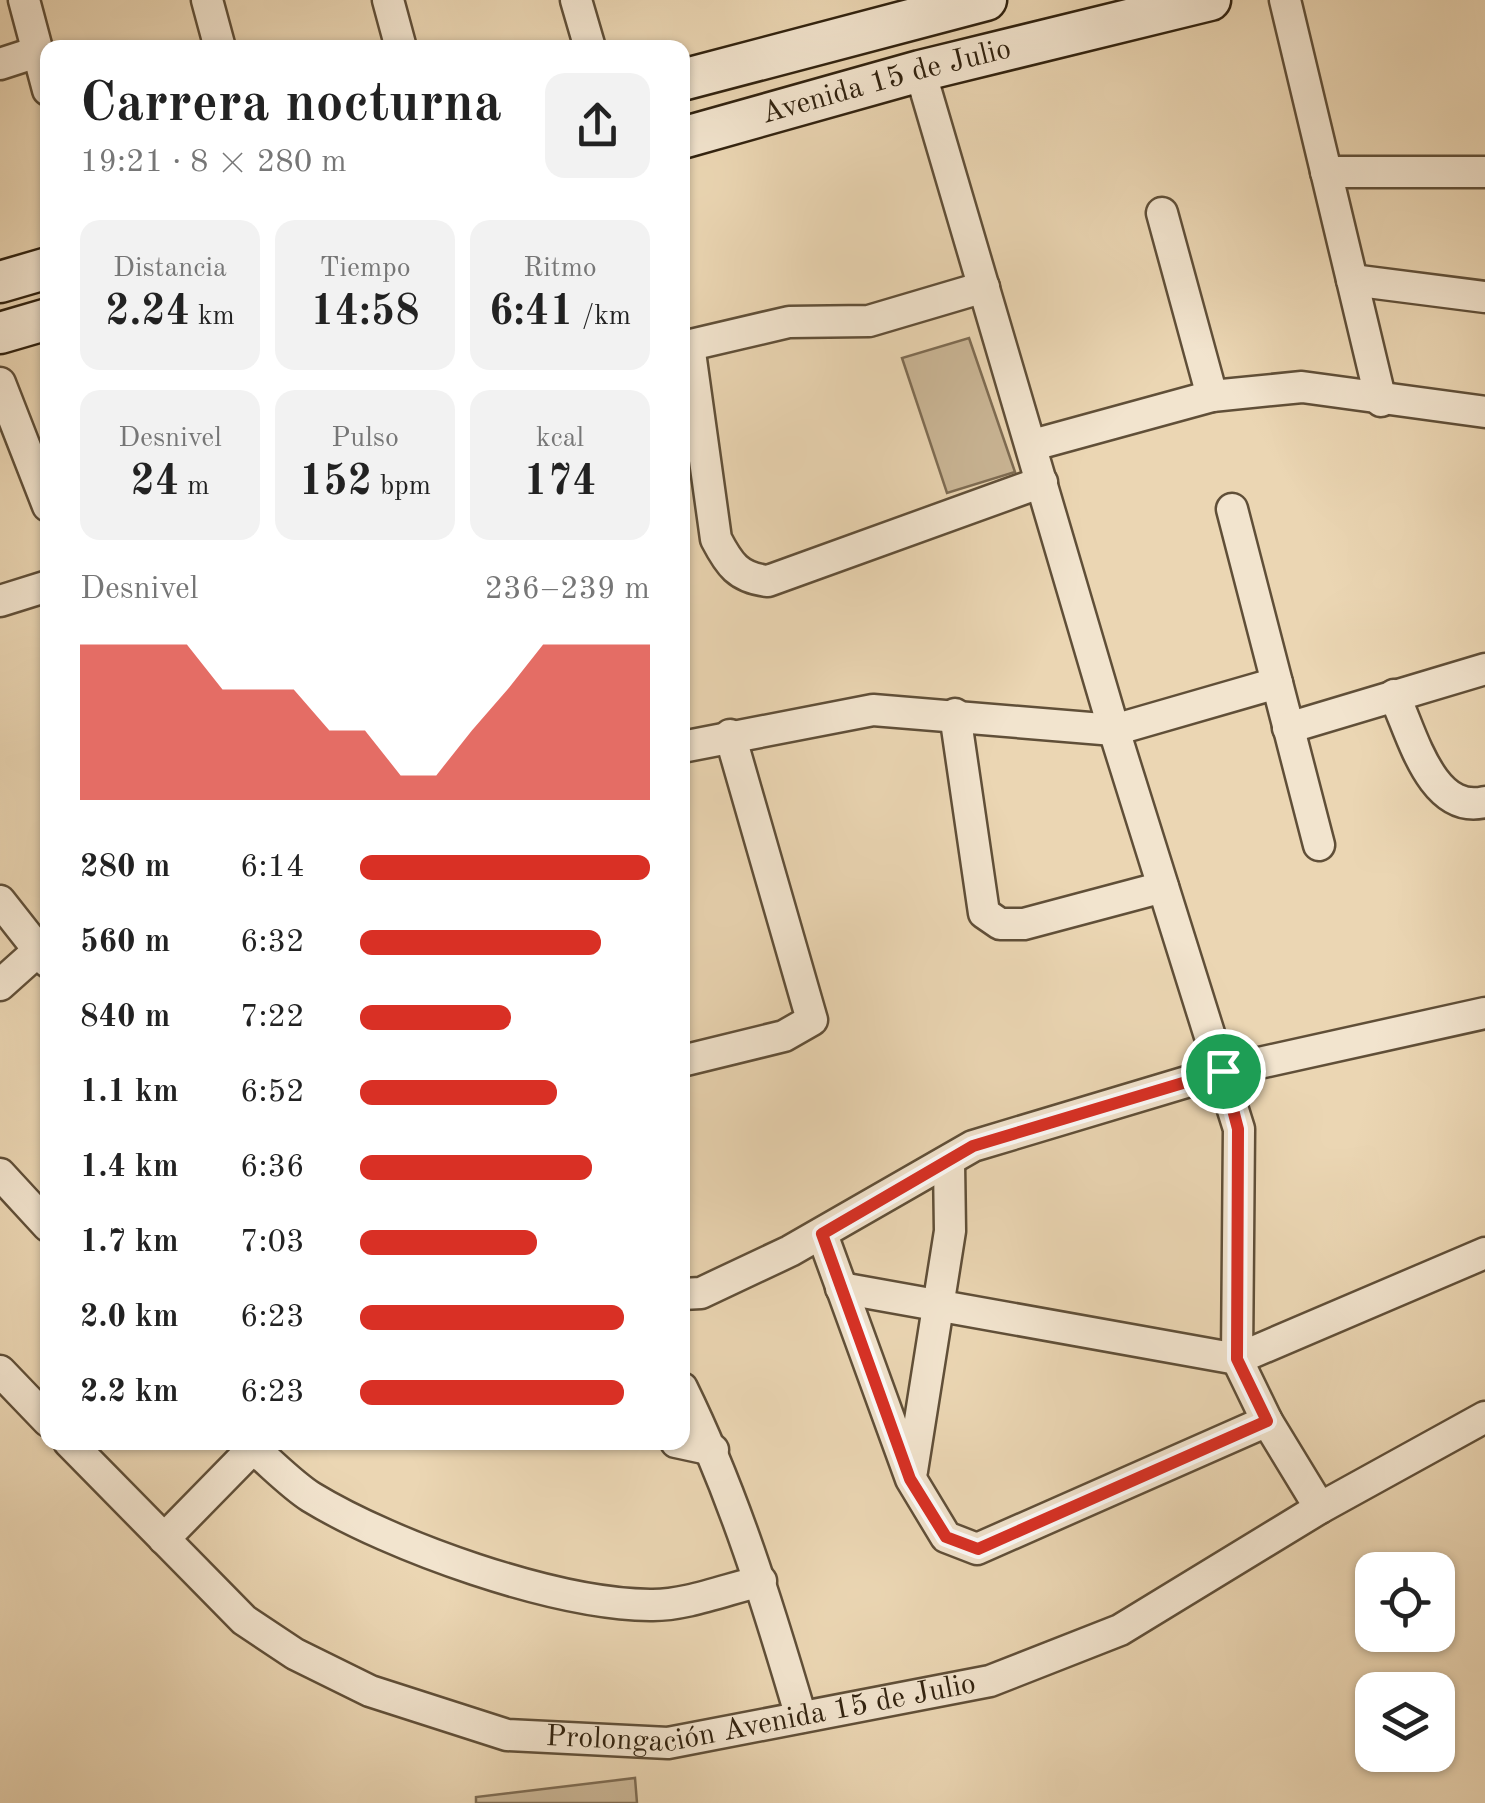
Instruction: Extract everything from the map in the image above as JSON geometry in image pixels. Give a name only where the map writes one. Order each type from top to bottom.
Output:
[{"type":"street","points":[[24,0],[40,62]]},
{"type":"street","points":[[207,0],[218,40]]},
{"type":"street","points":[[388,0],[399,40]]},
{"type":"street","points":[[576,0],[588,40]]},
{"type":"street","name":"Avenida 15 de Julio","points":[[690,78],[986,0]]},
{"type":"street","points":[[1285,0],[1382,401]]},
{"type":"street","name":"Avenida 15 de Julio","points":[[690,136],[920,71],[1196,2]]},
{"type":"street","points":[[0,64],[37,52]]},
{"type":"street","points":[[920,71],[1034,445],[1114,730],[1238,1129],[1237,1359],[1267,1421],[1320,1508]]},
{"type":"street","points":[[1326,172],[1485,172]]},
{"type":"street","points":[[1162,212],[1212,396]]},
{"type":"street","points":[[0,282],[40,270]]},
{"type":"street","points":[[1352,280],[1485,296]]},
{"type":"street","points":[[690,345],[789,322],[869,321],[984,287]]},
{"type":"street","points":[[0,333],[40,321]]},
{"type":"street","points":[[690,372],[716,538],[731,567],[748,579],[768,582],[1042,482]]},
{"type":"street","points":[[0,383],[40,486]]},
{"type":"street","points":[[1034,445],[1212,396],[1302,387],[1382,401],[1485,412]]},
{"type":"street","points":[[1232,509],[1319,845]]},
{"type":"street","points":[[0,601],[40,588]]},
{"type":"street","points":[[1288,728],[1485,670]]},
{"type":"street","points":[[690,745],[730,734],[872,710],[1114,730],[1276,683]]},
{"type":"street","points":[[1394,695],[1439,789],[1471,805],[1485,802]]},
{"type":"street","points":[[954,714],[984,913],[1000,924],[1024,924],[1163,887]]},
{"type":"street","points":[[690,1060],[784,1036],[812,1020],[730,734]]},
{"type":"street","points":[[0,901],[40,947]]},
{"type":"street","points":[[0,986],[40,955]]},
{"type":"street","points":[[690,1294],[700,1293],[822,1234],[973,1146],[1223,1071],[1485,1012]]},
{"type":"street","points":[[910,1479],[950,1231],[949,1163]]},
{"type":"street","points":[[0,1174],[40,1217]]},
{"type":"street","points":[[822,1234],[910,1479],[946,1537],[978,1549],[1267,1421]]},
{"type":"street","points":[[841,1288],[1237,1359],[1485,1253]]},
{"type":"street","points":[[0,1371],[40,1405]]},
{"type":"street","points":[[690,1404],[713,1450],[761,1581],[801,1717]]},
{"type":"street","name":"Prolongación Avenida 15 de Julio","points":[[77,1450],[244,1620],[295,1654],[370,1690],[492,1731],[592,1742],[668,1742],[990,1681],[1120,1630],[1320,1508],[1485,1417]]},
{"type":"street","points":[[690,1445],[713,1450]]},
{"type":"street","points":[[164,1539],[251,1450]]},
{"type":"street","points":[[261,1450],[310,1496],[326,1504],[422,1550],[536,1585],[587,1598],[653,1606],[761,1581]]},
{"type":"shaded area","points":[[969,338],[1015,472],[947,493],[902,358]]},
{"type":"shaded area","points":[[635,1778],[637,1803],[476,1803],[476,1797]]},
{"type":"route","points":[[1223,1071],[1238,1129],[1237,1359],[1267,1421],[978,1549],[946,1537],[910,1479],[822,1234],[973,1146],[1223,1071]]}]
